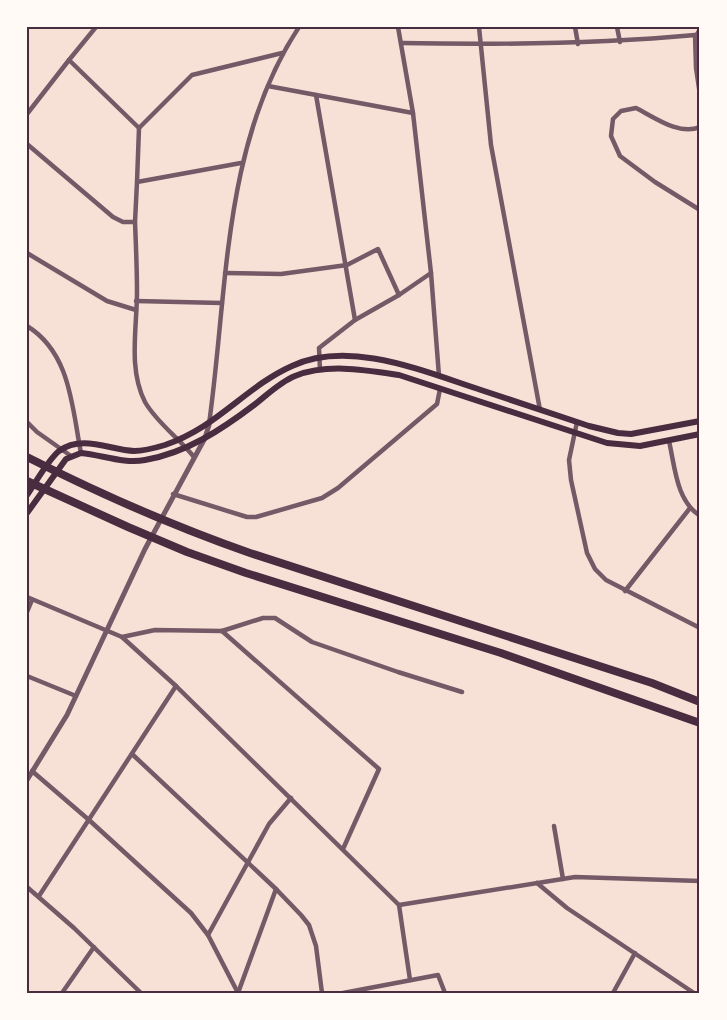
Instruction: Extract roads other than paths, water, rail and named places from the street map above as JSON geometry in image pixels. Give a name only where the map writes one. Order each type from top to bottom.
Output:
[{"type":"highway","points":[[27,457],[139,511],[250,553],[652,683],[700,702]]},
{"type":"highway","points":[[27,481],[187,552],[246,573],[512,657],[700,723]]},
{"type":"main road","points":[[27,495],[62,449],[79,443],[136,451],[179,440],[209,425],[278,373],[296,364],[319,359],[350,357],[382,360],[409,366],[577,422],[618,433],[631,434],[700,422]]},
{"type":"main road","points":[[27,513],[66,459],[71,456],[81,453],[142,461],[187,448],[234,419],[283,383],[295,376],[320,370],[345,369],[399,375],[607,443],[640,446],[700,434]]},
{"type":"main road","points":[[439,376],[440,389]]},
{"type":"street","points":[[27,114],[96,27]]},
{"type":"street","points":[[27,780],[76,696],[105,631],[173,494],[205,438],[209,425],[225,273],[242,163],[268,86],[282,53],[299,27]]},
{"type":"street","points":[[398,27],[413,113],[431,273],[439,376]]},
{"type":"street","points":[[480,27],[491,145],[540,410]]},
{"type":"street","points":[[575,27],[578,44]]},
{"type":"street","points":[[617,27],[620,42]]},
{"type":"street","points":[[401,43],[578,44],[695,35],[700,95]]},
{"type":"street","points":[[194,457],[153,414],[141,392],[135,370],[135,222],[139,128],[192,75],[282,53]]},
{"type":"street","points":[[69,60],[139,128]]},
{"type":"street","points":[[268,86],[413,113]]},
{"type":"street","points":[[316,95],[355,320]]},
{"type":"street","points":[[700,127],[692,130],[668,125],[636,108],[621,111],[613,119],[611,136],[620,156],[655,182],[700,210]]},
{"type":"street","points":[[27,144],[118,220],[135,222]]},
{"type":"street","points":[[137,182],[242,163]]},
{"type":"street","points":[[225,273],[281,274],[347,265],[378,249],[399,295]]},
{"type":"street","points":[[27,252],[107,301],[136,310]]},
{"type":"street","points":[[320,370],[319,348],[355,320],[399,295],[431,273]]},
{"type":"street","points":[[136,301],[222,303]]},
{"type":"street","points":[[27,326],[42,337],[66,377],[71,390],[81,453]]},
{"type":"street","points":[[173,494],[248,517],[256,517],[321,498],[338,488],[437,404],[440,389]]},
{"type":"street","points":[[27,422],[71,456]]},
{"type":"street","points":[[577,422],[569,460],[570,470],[587,553],[595,569],[601,576],[625,591],[700,628]]},
{"type":"street","points":[[669,441],[682,495],[690,508],[700,516]]},
{"type":"street","points":[[625,591],[690,508]]},
{"type":"street","points":[[27,612],[30,598],[122,637],[176,686],[399,905],[410,980]]},
{"type":"street","points":[[122,637],[164,630],[222,631],[263,618],[275,618],[312,642],[462,692]]},
{"type":"street","points":[[222,631],[379,769],[343,849]]},
{"type":"street","points":[[27,676],[76,696]]},
{"type":"street","points":[[39,896],[176,686]]},
{"type":"street","points":[[132,754],[301,915],[313,934],[318,953],[322,993]]},
{"type":"street","points":[[32,771],[191,914],[208,935],[238,993]]},
{"type":"street","points":[[208,935],[268,824],[291,798]]},
{"type":"street","points":[[554,826],[563,879]]},
{"type":"street","points":[[399,905],[563,879],[591,877],[700,880]]},
{"type":"street","points":[[537,883],[567,908],[694,993]]},
{"type":"street","points":[[27,887],[141,993]]},
{"type":"street","points":[[238,993],[276,890]]},
{"type":"street","points":[[62,993],[94,947]]},
{"type":"street","points":[[614,993],[635,953]]},
{"type":"street","points":[[343,993],[438,975],[445,993]]},
{"type":"lane","points":[[695,35],[700,27]]}]
